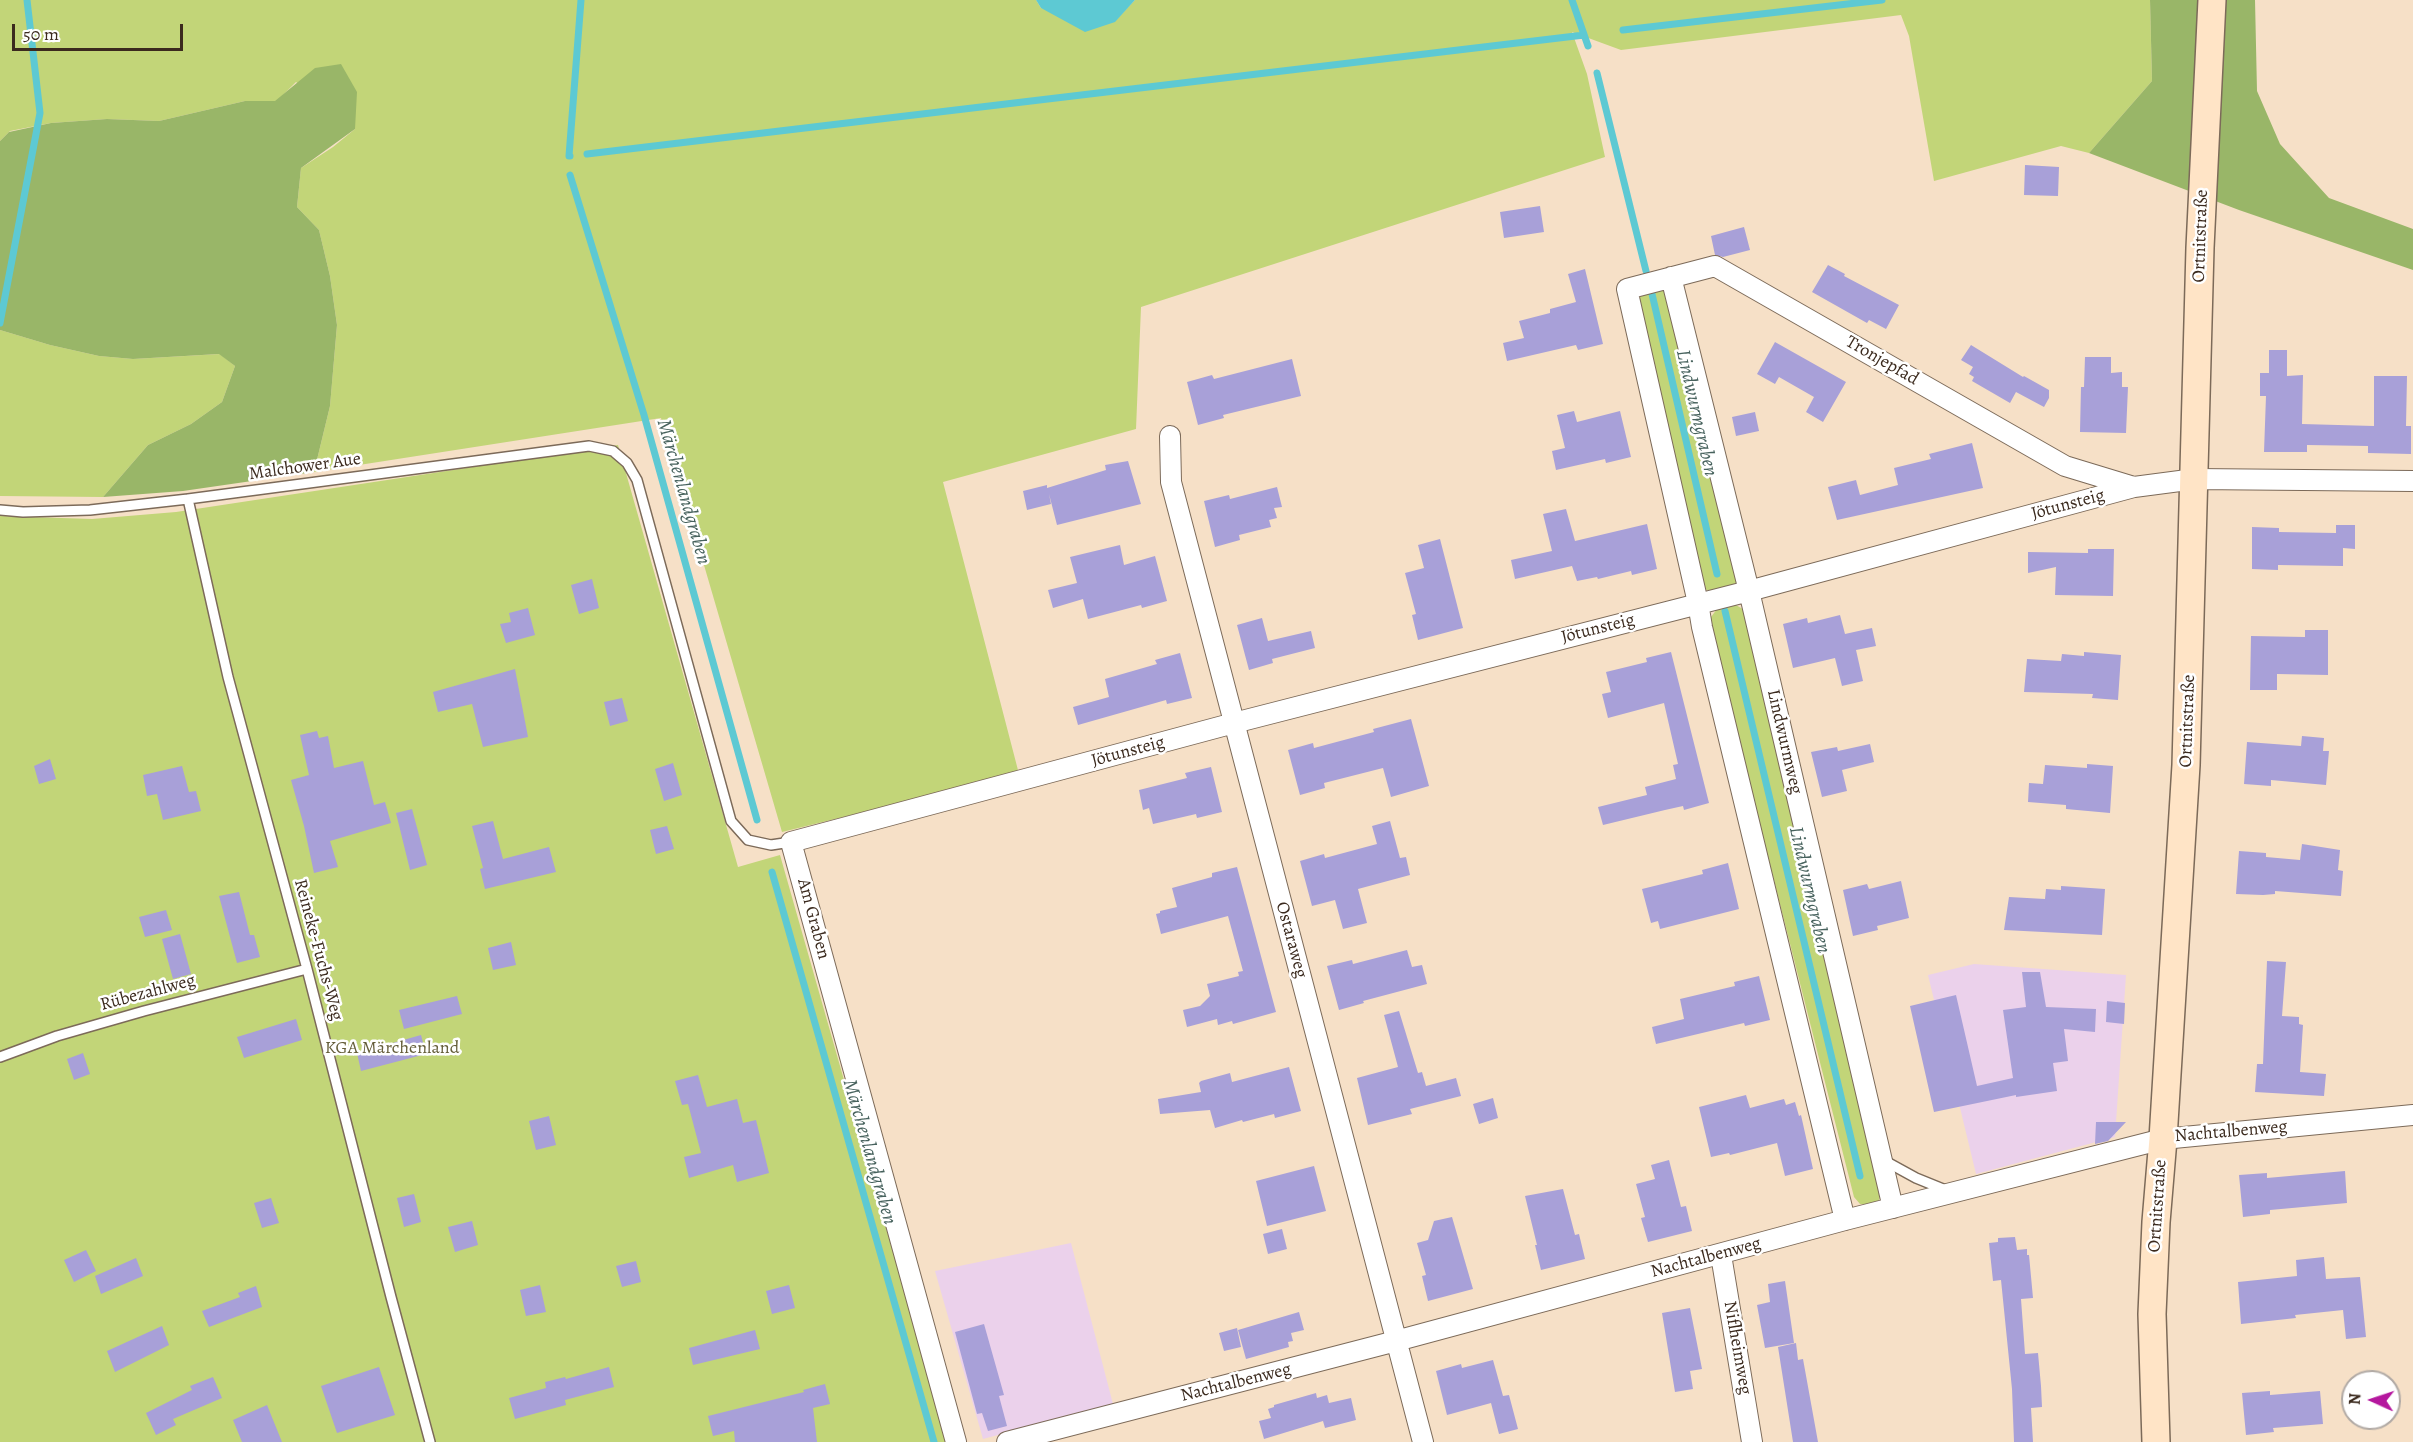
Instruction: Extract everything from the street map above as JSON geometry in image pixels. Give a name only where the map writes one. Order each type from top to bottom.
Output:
[{"type":"street","name":"Ortnitstraße","points":[[2157,1442],[2152,1314],[2186,765],[2200,248],[2212,0]]},
{"type":"street","name":"Tronjepfad","points":[[1698,603],[1627,289],[1671,277],[1715,266],[2065,466],[2134,487]]},
{"type":"street","name":"Lindwurmweg","points":[[1671,277],[1749,591],[1893,1208]]},
{"type":"street","name":"Ostaraweg","points":[[1170,436],[1171,482],[1422,1442]]},
{"type":"street","name":"Jötunsteig","points":[[791,842],[1234,723],[1749,591],[2134,487],[2195,479],[2413,482]]},
{"type":"street","points":[[1698,603],[1845,1220]]},
{"type":"street","name":"Am Graben","points":[[791,842],[956,1442]]},
{"type":"street","name":"Nachtalbenweg","points":[[1007,1442],[1721,1255],[1845,1220],[2163,1139],[2413,1115]]},
{"type":"street","name":"Niflheimweg","points":[[1721,1255],[1752,1442]]},
{"type":"lane","name":"Malchower Aue","points":[[0,510],[23,512],[90,510],[188,500],[589,446],[613,451],[627,462],[637,480],[731,821],[748,840],[771,845],[791,842]]},
{"type":"lane","name":"Reineke-Fuchs-Weg","points":[[188,500],[228,677],[307,969],[430,1442]]},
{"type":"lane","name":"Rübezahlweg","points":[[0,1057],[57,1036],[144,1011],[307,969]]},
{"type":"lane","points":[[1882,1160],[1916,1178],[1953,1192]]},
{"type":"shaded area","points":[[1974,964],[2126,975],[2115,1137],[1976,1174],[1928,975]]},
{"type":"shaded area","points":[[1071,1243],[1113,1404],[983,1439],[935,1271]]},
{"type":"green space","points":[[0,0],[1036,0],[1041,8],[1114,22],[1135,0],[2150,0],[2152,81],[2089,153],[2061,146],[1934,181],[1909,36],[1901,15],[1621,50],[1572,32],[1587,74],[1605,157],[1141,307],[1136,429],[943,482],[1019,774],[782,832],[661,418],[314,472],[330,406],[337,325],[330,276],[319,230],[297,207],[301,168],[355,129],[296,82],[276,102],[245,101],[159,121],[107,119],[51,123],[10,131],[0,141]]},
{"type":"green space","points":[[2150,0],[2255,0],[2257,91],[2280,144],[2329,198],[2413,229],[2413,270],[2239,210],[2089,153],[2152,81]]},
{"type":"green space","points":[[341,64],[357,92],[355,129],[301,168],[297,207],[319,230],[330,276],[337,325],[330,406],[314,472],[183,491],[103,497],[148,445],[191,424],[222,402],[235,366],[219,354],[133,359],[99,356],[50,345],[0,330],[0,141],[9,132],[51,123],[107,119],[159,121],[245,101],[275,101],[315,68]]},
{"type":"green space","points":[[1665,287],[1738,571],[1737,583],[1713,592],[1704,589],[1637,301],[1641,291]]},
{"type":"green space","points":[[0,330],[50,345],[99,356],[133,359],[220,354],[235,366],[222,402],[191,424],[148,445],[103,497],[0,496]]},
{"type":"green space","name":"KGA Märchenland","points":[[618,445],[738,867],[780,855],[947,1442],[0,1442],[0,516],[92,519],[176,512]]},
{"type":"green space","points":[[1725,605],[1736,605],[1746,611],[1882,1188],[1879,1200],[1872,1205],[1860,1204],[1854,1197],[1711,631],[1711,617],[1717,609]]},
{"type":"water","points":[[1036,0],[1135,0],[1115,22],[1085,32],[1041,8]]},
{"type":"building","points":[[2025,165],[2059,167],[2058,196],[2024,195]]},
{"type":"building","points":[[1540,206],[1544,232],[1504,238],[1500,212]]},
{"type":"building","points":[[1744,227],[1750,250],[1723,257],[1715,255],[1711,236]]},
{"type":"building","points":[[1828,265],[1899,305],[1886,329],[1869,320],[1867,323],[1812,292]]},
{"type":"building","points":[[1585,269],[1603,344],[1578,350],[1576,345],[1507,361],[1503,343],[1524,338],[1519,321],[1550,313],[1550,309],[1576,302],[1568,274]]},
{"type":"building","points":[[1775,342],[1846,382],[1823,422],[1806,412],[1814,397],[1779,377],[1775,384],[1757,374]]},
{"type":"building","points":[[1971,345],[2049,390],[2049,398],[2044,407],[2016,392],[2010,403],[1972,381],[1974,377],[1969,374],[1973,367],[1961,360]]},
{"type":"building","points":[[2269,350],[2287,350],[2287,376],[2303,375],[2302,424],[2374,426],[2374,376],[2407,376],[2406,426],[2411,426],[2411,454],[2368,453],[2368,446],[2307,445],[2307,452],[2264,452],[2266,396],[2260,396],[2260,373],[2269,373]]},
{"type":"building","points":[[2085,357],[2111,357],[2111,373],[2122,372],[2122,387],[2128,387],[2126,433],[2080,432],[2081,387],[2084,387]]},
{"type":"building","points":[[1292,359],[1301,396],[1223,415],[1224,418],[1198,425],[1187,382],[1212,375],[1214,379]]},
{"type":"building","points":[[1574,411],[1577,422],[1620,411],[1631,457],[1606,463],[1605,459],[1556,470],[1552,451],[1565,448],[1557,415]]},
{"type":"building","points":[[1755,412],[1759,431],[1736,436],[1732,417]]},
{"type":"building","points":[[1972,443],[1983,488],[1837,520],[1828,487],[1856,480],[1860,495],[1898,485],[1894,468],[1931,459],[1929,454]]},
{"type":"building","points":[[1128,461],[1141,504],[1057,525],[1049,494],[1051,504],[1027,510],[1023,491],[1047,485],[1047,488],[1106,470],[1105,465]]},
{"type":"building","points":[[1277,487],[1282,507],[1274,508],[1277,518],[1269,520],[1271,527],[1239,535],[1240,540],[1215,547],[1204,501],[1229,495],[1230,499]]},
{"type":"building","points":[[1566,509],[1575,541],[1647,524],[1657,569],[1632,575],[1631,571],[1598,579],[1597,577],[1577,581],[1572,566],[1515,579],[1511,560],[1552,551],[1543,514]]},
{"type":"building","points":[[2336,525],[2355,525],[2355,549],[2343,548],[2343,566],[2278,565],[2278,570],[2252,569],[2252,527],[2279,528],[2279,532],[2336,533]]},
{"type":"building","points":[[1440,539],[1463,628],[1418,640],[1412,615],[1416,614],[1405,573],[1424,568],[1418,545]]},
{"type":"building","points":[[1120,545],[1124,565],[1155,556],[1167,601],[1142,608],[1141,605],[1088,619],[1083,599],[1053,608],[1048,590],[1077,583],[1070,557]]},
{"type":"building","points":[[2088,549],[2114,549],[2113,596],[2055,595],[2056,567],[2028,573],[2028,552],[2088,553]]},
{"type":"building","points":[[592,579],[599,608],[579,614],[571,585]]},
{"type":"building","points":[[528,608],[535,635],[506,643],[500,624],[511,622],[509,613]]},
{"type":"building","points":[[1840,615],[1845,634],[1872,628],[1876,646],[1856,650],[1863,681],[1842,686],[1835,658],[1793,668],[1783,624],[1807,618],[1808,623]]},
{"type":"building","points":[[1262,618],[1268,641],[1311,631],[1315,648],[1272,659],[1273,663],[1249,670],[1237,625]]},
{"type":"building","points":[[2305,630],[2328,630],[2328,675],[2277,674],[2277,690],[2250,690],[2251,636],[2305,637]]},
{"type":"building","points":[[1671,652],[1709,803],[1684,810],[1683,806],[1603,825],[1598,807],[1647,795],[1645,787],[1676,779],[1673,765],[1678,764],[1664,703],[1608,718],[1602,694],[1611,692],[1606,672],[1647,662],[1646,658]]},
{"type":"building","points":[[2084,652],[2121,655],[2118,700],[2092,698],[2093,694],[2024,692],[2027,659],[2061,661],[2062,654],[2084,656]]},
{"type":"building","points":[[1180,653],[1192,698],[1167,704],[1166,700],[1078,725],[1073,707],[1109,697],[1105,679],[1157,664],[1155,660]]},
{"type":"building","points":[[515,669],[528,737],[483,747],[472,704],[438,712],[433,692]]},
{"type":"building","points":[[622,698],[628,721],[610,726],[604,702]]},
{"type":"building","points":[[1411,719],[1429,786],[1391,797],[1383,768],[1324,783],[1325,788],[1300,795],[1288,750],[1313,743],[1314,748],[1374,732],[1373,729]]},
{"type":"building","points":[[317,731],[319,738],[328,736],[334,768],[363,761],[374,805],[385,802],[391,823],[330,841],[338,867],[314,873],[291,780],[309,775],[300,735]]},
{"type":"building","points":[[2302,736],[2324,738],[2323,751],[2329,751],[2326,785],[2271,780],[2271,786],[2244,784],[2247,742],[2301,746]]},
{"type":"building","points":[[1870,744],[1874,762],[1842,770],[1847,791],[1822,797],[1811,752],[1837,747],[1838,751]]},
{"type":"building","points":[[50,759],[56,779],[39,784],[34,766]]},
{"type":"building","points":[[673,763],[682,795],[664,801],[655,769]]},
{"type":"building","points":[[2087,764],[2113,766],[2110,813],[2066,809],[2066,805],[2028,802],[2029,783],[2043,784],[2045,765],[2087,768]]},
{"type":"building","points":[[182,766],[189,792],[196,791],[201,811],[163,820],[157,794],[147,796],[143,775]]},
{"type":"building","points":[[1211,767],[1222,812],[1197,818],[1196,814],[1153,824],[1149,808],[1143,810],[1139,790],[1187,778],[1185,773]]},
{"type":"building","points":[[412,809],[427,865],[410,870],[396,813]]},
{"type":"building","points":[[493,821],[503,859],[549,847],[556,872],[485,889],[480,869],[483,868],[472,826]]},
{"type":"building","points":[[1390,821],[1400,858],[1406,857],[1410,875],[1358,889],[1367,923],[1343,929],[1335,900],[1312,906],[1300,861],[1324,854],[1325,858],[1377,844],[1372,826]]},
{"type":"building","points":[[667,826],[674,849],[656,854],[650,830]]},
{"type":"building","points":[[2302,844],[2340,850],[2338,870],[2343,871],[2341,896],[2275,891],[2275,894],[2263,895],[2236,894],[2239,851],[2266,853],[2266,857],[2300,860]]},
{"type":"building","points":[[1728,863],[1739,909],[1660,929],[1658,921],[1651,923],[1642,889],[1703,874],[1702,870]]},
{"type":"building","points":[[1237,867],[1276,1012],[1233,1024],[1232,1021],[1218,1025],[1217,1019],[1187,1027],[1183,1010],[1200,1006],[1210,996],[1207,984],[1239,976],[1238,972],[1243,971],[1228,916],[1161,934],[1156,914],[1177,907],[1172,888],[1212,877],[1212,873]]},
{"type":"building","points":[[1901,881],[1909,918],[1877,926],[1878,930],[1853,936],[1843,890],[1867,884],[1869,889]]},
{"type":"building","points":[[2061,886],[2105,889],[2102,935],[2004,930],[2009,897],[2045,899],[2046,889],[2061,890]]},
{"type":"building","points":[[239,892],[250,935],[254,935],[260,957],[237,963],[219,896]]},
{"type":"building","points":[[166,910],[172,930],[145,937],[139,917]]},
{"type":"building","points":[[180,934],[191,974],[173,979],[162,939]]},
{"type":"building","points":[[511,942],[516,965],[493,970],[488,948]]},
{"type":"building","points":[[1407,950],[1412,967],[1422,965],[1427,984],[1363,1001],[1364,1003],[1339,1010],[1327,966],[1352,960],[1353,964]]},
{"type":"building","points":[[2267,961],[2286,962],[2282,1016],[2299,1017],[2299,1024],[2303,1025],[2300,1072],[2326,1074],[2324,1096],[2255,1092],[2257,1064],[2263,1064]]},
{"type":"building","points":[[2022,972],[2040,972],[2046,1007],[2096,1009],[2095,1032],[2064,1029],[2068,1061],[2053,1063],[2057,1091],[2016,1097],[2016,1095],[1934,1112],[1910,1006],[1956,995],[1977,1086],[2013,1078],[2003,1010],[2026,1007]]},
{"type":"building","points":[[1759,976],[1770,1020],[1745,1026],[1744,1023],[1656,1044],[1652,1027],[1684,1019],[1680,999],[1735,986],[1734,982]]},
{"type":"building","points":[[457,996],[462,1014],[404,1029],[399,1010]]},
{"type":"building","points":[[2107,1001],[2125,1003],[2124,1024],[2106,1022]]},
{"type":"building","points":[[1399,1011],[1418,1073],[1422,1072],[1426,1086],[1456,1078],[1461,1096],[1410,1109],[1412,1114],[1368,1125],[1357,1078],[1398,1067],[1384,1015]]},
{"type":"building","points":[[296,1019],[302,1040],[244,1058],[237,1037]]},
{"type":"building","points":[[421,1035],[426,1054],[361,1071],[357,1053]]},
{"type":"building","points":[[83,1053],[90,1074],[74,1080],[67,1059]]},
{"type":"building","points":[[1289,1067],[1301,1111],[1275,1118],[1274,1114],[1243,1122],[1242,1120],[1215,1128],[1210,1110],[1160,1114],[1158,1099],[1201,1092],[1199,1083],[1201,1081],[1230,1073],[1232,1082]]},
{"type":"building","points":[[698,1075],[707,1107],[737,1099],[743,1123],[756,1120],[769,1173],[737,1182],[733,1165],[689,1178],[684,1157],[701,1153],[688,1104],[682,1105],[675,1081]]},
{"type":"building","points":[[1746,1095],[1750,1108],[1784,1099],[1786,1105],[1795,1102],[1799,1116],[1801,1115],[1813,1169],[1785,1176],[1777,1143],[1730,1155],[1729,1153],[1711,1157],[1699,1107]]},
{"type":"building","points":[[1493,1098],[1498,1118],[1479,1124],[1473,1104]]},
{"type":"building","points":[[549,1116],[556,1145],[536,1150],[529,1121]]},
{"type":"building","points":[[2096,1122],[2126,1122],[2108,1141],[2095,1144]]},
{"type":"building","points":[[1669,1160],[1681,1207],[1686,1206],[1692,1231],[1648,1242],[1641,1218],[1645,1217],[1636,1184],[1655,1179],[1651,1165]]},
{"type":"building","points":[[1314,1166],[1326,1211],[1267,1226],[1256,1181]]},
{"type":"building","points":[[2345,1171],[2347,1203],[2270,1210],[2270,1214],[2243,1217],[2239,1175],[2267,1173],[2267,1178]]},
{"type":"building","points":[[1563,1189],[1575,1235],[1579,1234],[1585,1259],[1541,1270],[1525,1196]]},
{"type":"building","points":[[414,1194],[421,1222],[404,1227],[397,1198]]},
{"type":"building","points":[[271,1198],[279,1223],[262,1228],[254,1203]]},
{"type":"building","points":[[1452,1217],[1473,1289],[1428,1301],[1422,1276],[1426,1275],[1417,1243],[1428,1240],[1434,1221]]},
{"type":"building","points":[[472,1221],[478,1245],[455,1252],[448,1227]]},
{"type":"building","points":[[1282,1229],[1287,1249],[1268,1254],[1263,1234]]},
{"type":"building","points":[[2015,1237],[2017,1250],[2027,1249],[2027,1255],[2029,1255],[2033,1298],[2021,1299],[2025,1354],[2038,1353],[2041,1386],[2042,1407],[2031,1408],[2033,1442],[2014,1442],[2012,1389],[2001,1280],[1993,1281],[1989,1243],[1998,1242],[1998,1238]]},
{"type":"building","points":[[86,1250],[96,1271],[74,1282],[64,1260]]},
{"type":"building","points":[[2324,1257],[2326,1279],[2360,1277],[2366,1337],[2346,1339],[2343,1310],[2241,1324],[2238,1282],[2297,1276],[2296,1260]]},
{"type":"building","points":[[136,1258],[143,1276],[101,1294],[95,1276]]},
{"type":"building","points":[[636,1261],[641,1282],[622,1287],[616,1266]]},
{"type":"building","points":[[1785,1281],[1794,1343],[1765,1348],[1757,1305],[1770,1302],[1768,1284]]},
{"type":"building","points":[[540,1285],[546,1312],[526,1316],[520,1290]]},
{"type":"building","points":[[789,1285],[795,1308],[772,1314],[766,1291]]},
{"type":"building","points":[[256,1286],[262,1307],[209,1327],[202,1311],[240,1297],[238,1293]]},
{"type":"building","points":[[1690,1308],[1702,1369],[1690,1371],[1693,1389],[1675,1392],[1662,1313]]},
{"type":"building","points":[[1299,1312],[1304,1330],[1291,1333],[1293,1341],[1288,1342],[1289,1347],[1246,1359],[1238,1330]]},
{"type":"building","points":[[984,1324],[1004,1395],[999,1396],[1007,1426],[988,1431],[982,1413],[977,1414],[955,1332]]},
{"type":"building","points":[[162,1326],[169,1345],[115,1372],[107,1351]]},
{"type":"building","points":[[1237,1328],[1241,1347],[1224,1351],[1219,1333]]},
{"type":"building","points":[[755,1330],[760,1349],[693,1365],[689,1348]]},
{"type":"building","points":[[1796,1343],[1798,1360],[1803,1359],[1818,1442],[1793,1442],[1778,1347]]},
{"type":"building","points":[[1493,1360],[1503,1396],[1509,1395],[1518,1429],[1499,1434],[1491,1403],[1447,1415],[1436,1371],[1461,1364],[1462,1368]]},
{"type":"building","points":[[379,1367],[395,1415],[337,1433],[321,1386]]},
{"type":"building","points":[[609,1367],[614,1387],[565,1400],[566,1405],[515,1419],[509,1398],[546,1388],[545,1382],[565,1377],[566,1379]]},
{"type":"building","points":[[213,1377],[222,1398],[173,1419],[176,1425],[156,1435],[146,1413],[192,1390],[190,1386]]},
{"type":"building","points":[[825,1384],[830,1404],[813,1408],[817,1442],[735,1442],[734,1431],[713,1436],[708,1416],[804,1392],[803,1390]]},
{"type":"building","points":[[2270,1391],[2270,1395],[2320,1391],[2323,1424],[2273,1428],[2274,1432],[2246,1435],[2242,1393]]},
{"type":"building","points":[[1316,1393],[1317,1398],[1327,1395],[1329,1403],[1351,1398],[1356,1420],[1325,1428],[1323,1421],[1264,1439],[1259,1421],[1271,1418],[1268,1409],[1274,1405]]},
{"type":"building","points":[[267,1405],[282,1442],[242,1442],[233,1420]]},
{"type":"waterway","points":[[0,323],[40,113],[27,0]]},
{"type":"waterway","name":"Märchenlandgraben","points":[[570,156],[581,0]]},
{"type":"waterway","name":"Lindwurmgraben","points":[[1572,0],[1588,46]]},
{"type":"waterway","points":[[1623,30],[1882,0]]},
{"type":"waterway","points":[[587,154],[1584,35]]},
{"type":"waterway","name":"Lindwurmgraben","points":[[1597,73],[1646,271]]},
{"type":"waterway","name":"Märchenlandgraben","points":[[570,175],[644,415],[757,820]]},
{"type":"waterway","name":"Lindwurmgraben","points":[[1652,294],[1717,574]]},
{"type":"waterway","name":"Lindwurmgraben","points":[[1725,611],[1860,1176]]},
{"type":"waterway","name":"Märchenlandgraben","points":[[772,872],[934,1442]]}]
